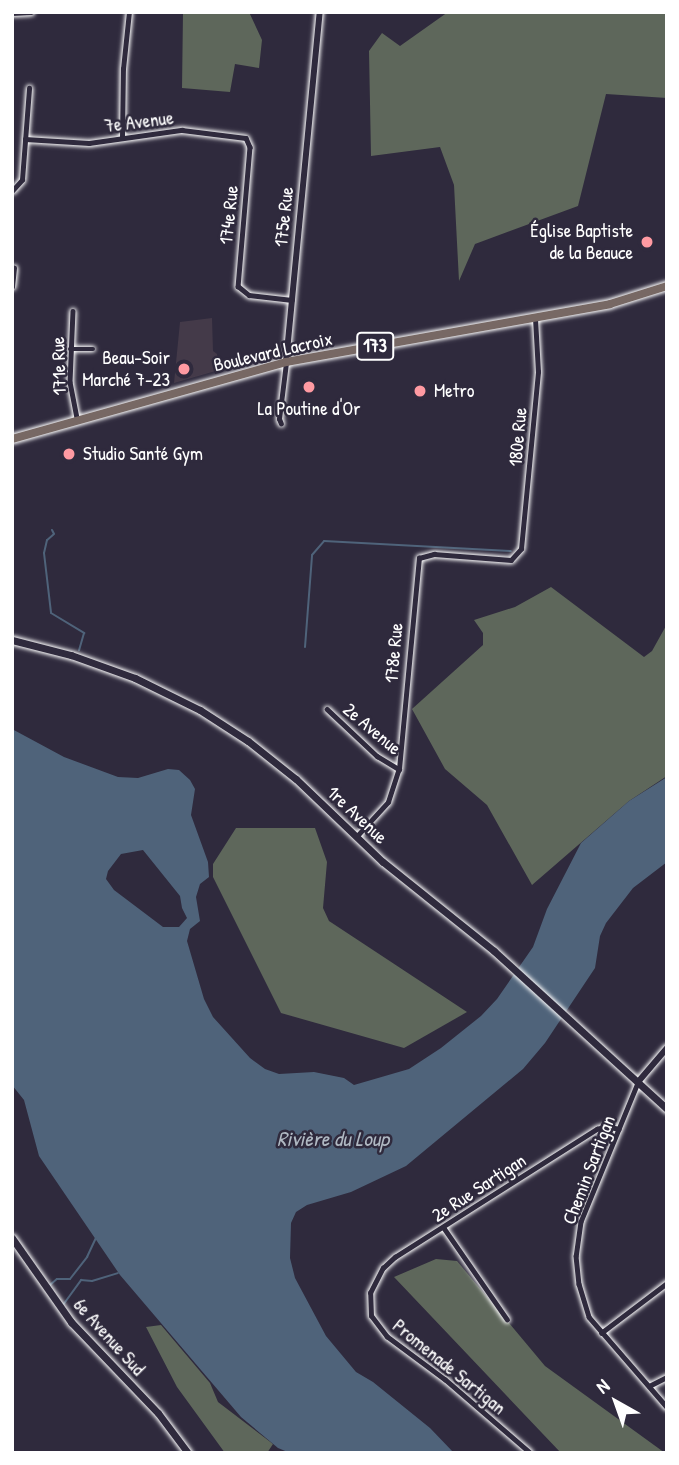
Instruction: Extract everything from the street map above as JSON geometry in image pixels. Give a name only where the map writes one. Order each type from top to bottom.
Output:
[{"type":"main road","name":"Boulevard Lacroix","points":[[12,439],[286,362],[610,304],[667,286]]},
{"type":"main road","name":"1re Avenue","points":[[12,640],[101,665],[200,710],[273,758],[356,837],[494,951],[667,1109]]},
{"type":"main road","name":"6e Avenue Sud","points":[[12,1238],[71,1322],[158,1413],[188,1453]]},
{"type":"street","points":[[12,13],[31,12]]},
{"type":"street","points":[[122,137],[123,69],[128,12]]},
{"type":"street","name":"175e Rue","points":[[281,424],[279,419],[320,12]]},
{"type":"street","points":[[12,191],[20,186],[29,88]]},
{"type":"street","name":"7e Avenue","points":[[25,139],[75,143],[172,130],[241,135],[249,141],[250,147]]},
{"type":"street","name":"174e Rue","points":[[250,147],[238,286],[249,295],[292,300]]},
{"type":"street","points":[[12,287],[14,268]]},
{"type":"street","name":"171e Rue","points":[[74,311],[70,383],[77,419]]},
{"type":"street","name":"180e Rue","points":[[516,558],[521,549],[538,372],[534,317]]},
{"type":"street","points":[[70,349],[93,349]]},
{"type":"street","name":"178e Rue","points":[[356,837],[388,802],[399,769],[419,558],[434,554],[505,561],[516,558]]},
{"type":"street","name":"2e Avenue","points":[[327,709],[377,756],[399,769]]},
{"type":"street","points":[[638,1082],[667,1048]]},
{"type":"street","name":"Chemin Sartigan","points":[[638,1082],[581,1222],[576,1256],[579,1284],[589,1317],[667,1407]]},
{"type":"street","name":"2e Rue Sartigan","points":[[370,1293],[383,1268],[597,1129],[619,1129]]},
{"type":"street","points":[[444,1228],[507,1319]]},
{"type":"street","points":[[601,1333],[667,1283]]},
{"type":"street","name":"Promenade Sartigan","points":[[370,1293],[371,1316],[382,1332],[445,1380],[530,1453]]},
{"type":"street","points":[[649,1386],[667,1377]]},
{"type":"shaded area","points":[[212,318],[213,351],[217,354],[219,370],[174,383],[180,322]]},
{"type":"green space","points":[[183,12],[249,12],[262,40],[259,68],[235,64],[230,92],[182,88]]},
{"type":"green space","points":[[448,12],[667,12],[667,98],[606,94],[578,206],[475,244],[459,281],[454,185],[440,147],[371,156],[369,51],[382,33],[400,46]]},
{"type":"green space","points":[[551,587],[644,657],[652,651],[667,624],[667,776],[629,801],[532,885],[487,805],[445,769],[412,709],[483,645],[483,633],[474,620],[515,607]]},
{"type":"green space","points":[[236,828],[315,828],[327,862],[323,908],[329,921],[467,1012],[404,1048],[281,1013],[213,877],[213,864]]},
{"type":"green space","points":[[436,1259],[457,1261],[545,1366],[665,1453],[561,1453],[394,1277]]},
{"type":"green space","points":[[161,1325],[210,1383],[218,1402],[273,1444],[267,1453],[225,1453],[177,1387],[146,1327]]},
{"type":"water","name":"Rivière du Loup","points":[[12,729],[64,757],[118,777],[138,778],[168,769],[179,770],[190,780],[195,789],[191,815],[208,862],[209,877],[200,884],[196,897],[200,921],[190,929],[187,941],[204,999],[213,1017],[250,1058],[265,1069],[279,1074],[314,1072],[344,1078],[354,1085],[409,1069],[481,1016],[497,999],[533,947],[547,909],[581,843],[629,801],[667,777],[667,862],[633,888],[606,923],[600,936],[595,968],[545,1043],[523,1069],[406,1166],[351,1192],[307,1205],[296,1212],[291,1223],[290,1258],[295,1278],[326,1336],[356,1372],[373,1382],[430,1428],[454,1453],[290,1453],[278,1448],[241,1417],[120,1275],[39,1156],[24,1100],[12,1085]],"holes":[[[143,850],[180,896],[187,918],[179,927],[163,927],[114,890],[106,879],[108,871],[121,854]]]},
{"type":"waterway","points":[[52,530],[54,534],[47,540],[44,553],[51,613],[84,633],[79,650]]},
{"type":"waterway","points":[[305,647],[312,555],[324,541],[511,551]]},
{"type":"waterway","points":[[50,1285],[57,1279],[70,1279],[87,1257],[96,1238]]},
{"type":"waterway","points":[[63,1305],[81,1280],[92,1281],[118,1273]]},
{"type":"place","name":"Église Baptiste de la Beauce","points":[[647,242]]},
{"type":"place","name":"Beau-Soir Marché 7-23","points":[[184,369]]},
{"type":"place","name":"La Poutine d'Or","points":[[309,387]]},
{"type":"place","name":"Metro","points":[[420,391]]},
{"type":"place","name":"Studio Santé Gym","points":[[69,454]]}]
